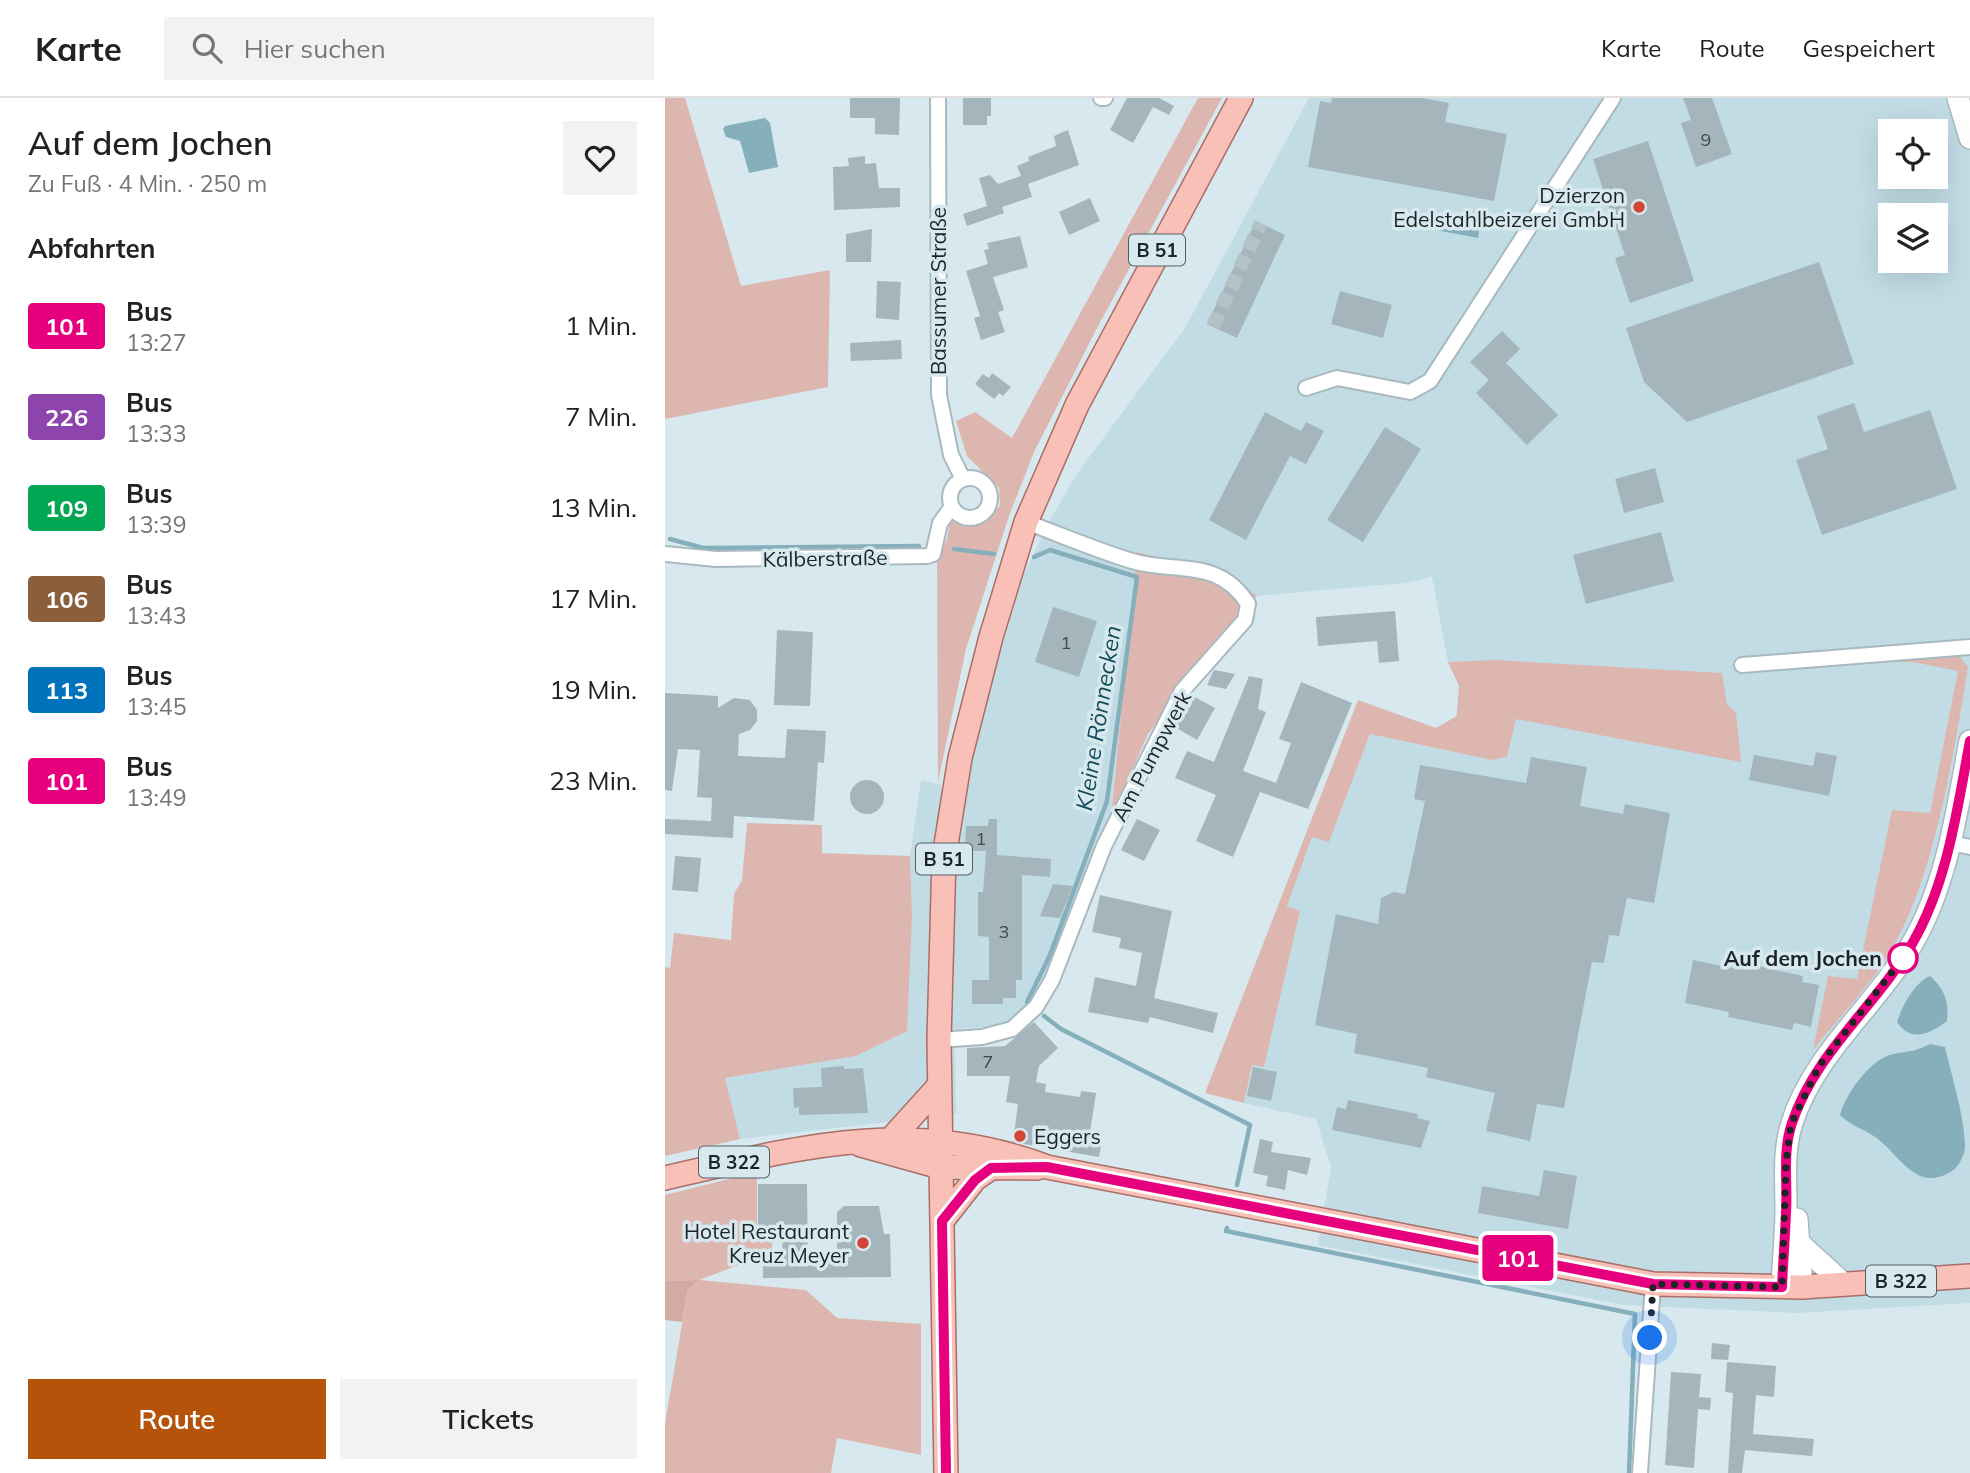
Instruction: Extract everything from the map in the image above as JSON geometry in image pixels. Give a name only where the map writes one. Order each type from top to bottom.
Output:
[{"type":"main road","name":"B 51","points":[[946,1473],[939,1040],[948,822],[960,758],[991,637],[1026,522],[1077,405],[1241,98]]},
{"type":"main road","points":[[891,1139],[939,1086]]},
{"type":"main road","name":"B 322","points":[[665,1178],[804,1146],[891,1139],[940,1140],[1005,1151],[1047,1167],[1653,1284],[1792,1287],[1970,1276]]},
{"type":"main road","name":"B 322","points":[[856,1143],[877,1152],[940,1167],[1047,1167]]},
{"type":"main road","points":[[942,1221],[975,1180],[991,1168]]},
{"type":"street","name":"Bassumer Straße","points":[[937,98],[939,395],[951,455],[963,479]]},
{"type":"street","points":[[1306,388],[1337,378],[1410,392],[1430,381],[1613,98]]},
{"type":"street","points":[[1958,98],[1970,138]]},
{"type":"street","points":[[974,478],[987,487],[989,506],[979,517],[960,517],[951,508],[952,489],[963,479],[974,478]]},
{"type":"street","name":"Kälberstraße","points":[[665,554],[716,559],[927,556],[933,554],[940,523],[951,508]]},
{"type":"street","name":"Am Pumpwerk","points":[[939,1040],[982,1037],[1012,1029],[1036,1007],[1052,980],[1104,846],[1182,691],[1245,620],[1248,604],[1241,592],[1220,576],[1175,565],[1135,562],[1026,522]]},
{"type":"street","points":[[1742,665],[1970,647]]},
{"type":"street","points":[[1792,1287],[1786,1163],[1791,1124],[1819,1066],[1912,944],[1961,845],[1970,741]]},
{"type":"street","points":[[1792,1287],[1799,1243],[1797,1164],[1800,1143],[1817,1094],[1834,1065],[1893,993],[1929,939],[1943,910],[1970,811]]},
{"type":"street","points":[[1799,1243],[1844,1284]]},
{"type":"street","points":[[1640,1473],[1653,1284]]},
{"type":"shaded area","points":[[665,98],[685,98],[741,286],[830,270],[828,387],[665,419]]},
{"type":"shaded area","points":[[1198,98],[1222,98],[1097,328],[1034,452],[1009,516],[966,649],[938,782],[937,561],[947,539],[950,521],[978,522],[989,517],[1000,506],[999,488],[967,456],[956,421],[975,412],[1012,438]]},
{"type":"shaded area","points":[[1309,98],[1970,98],[1970,1303],[1797,1313],[1623,1305],[1318,1245],[1331,1167],[1316,1119],[1244,1103],[1252,1064],[1264,1066],[1300,911],[1287,907],[1312,836],[1329,842],[1370,734],[1448,751],[1459,686],[1448,662],[1432,577],[1405,583],[1257,596],[1224,572],[1137,552],[1111,818],[1096,844],[1044,978],[1031,1003],[1009,1025],[955,1029],[956,1114],[740,1139],[725,1078],[856,1056],[908,971],[912,916],[910,856],[921,780],[960,789],[1023,576],[1076,475],[1185,328]]},
{"type":"shaded area","points":[[765,118],[770,123],[778,167],[749,173],[740,141],[726,137],[723,129],[725,126]]},
{"type":"shaded area","points":[[1411,213],[1480,225],[1478,238],[1409,225]]},
{"type":"shaded area","points":[[1137,552],[1224,572],[1257,596],[1218,638],[1148,734],[1111,818]]},
{"type":"shaded area","points":[[1960,657],[1968,667],[1941,810],[1921,882],[1909,915],[1886,959],[1813,1050],[1828,976],[1857,979],[1892,810],[1930,813],[1958,671],[1913,662],[1860,662]]},
{"type":"shaded area","points":[[1495,660],[1722,673],[1727,705],[1736,712],[1741,762],[1516,719],[1507,757],[1492,760],[1370,734],[1329,842],[1312,837],[1287,906],[1300,911],[1264,1067],[1252,1065],[1244,1103],[1205,1093],[1358,700],[1436,728],[1457,716],[1459,686],[1448,662]]},
{"type":"shaded area","points":[[747,823],[822,825],[822,853],[910,856],[912,916],[907,1031],[856,1056],[725,1078],[740,1139],[665,1156],[665,967],[670,968],[674,933],[731,940],[734,894],[742,880]]},
{"type":"shaded area","points":[[1930,976],[1945,996],[1947,1021],[1927,1033],[1908,1033],[1897,1022],[1899,1015],[1914,990]]},
{"type":"shaded area","points":[[1930,1044],[1945,1047],[1960,1107],[1965,1147],[1955,1169],[1939,1177],[1927,1178],[1908,1168],[1882,1142],[1840,1115],[1853,1088],[1867,1070],[1884,1057]]},
{"type":"shaded area","points":[[757,1172],[757,1238],[772,1239],[772,1252],[753,1251],[752,1260],[699,1280],[806,1290],[837,1318],[921,1324],[921,1455],[837,1438],[831,1473],[665,1473],[665,1423],[688,1290],[696,1280],[665,1281],[665,1195]]},
{"type":"shaded area","points":[[697,1280],[688,1290],[682,1322],[665,1320],[665,1281]]},
{"type":"building","points":[[850,98],[900,98],[899,135],[875,134],[875,118],[850,118]]},
{"type":"building","points":[[963,98],[991,98],[991,116],[987,116],[987,125],[963,125]]},
{"type":"building","points":[[1127,98],[1159,98],[1174,106],[1169,115],[1153,107],[1133,143],[1110,130]]},
{"type":"building","points":[[1332,98],[1422,98],[1449,103],[1445,122],[1507,134],[1494,201],[1308,167],[1320,101],[1331,103]]},
{"type":"building","points":[[1683,98],[1712,98],[1732,154],[1696,167],[1681,123],[1691,120]]},
{"type":"building","points":[[1068,130],[1079,165],[1028,184],[1032,197],[1002,207],[1004,213],[967,226],[963,214],[987,206],[979,178],[990,175],[998,184],[1021,176],[1017,166],[1029,161],[1028,157],[1056,146],[1054,136]]},
{"type":"building","name":"Dzierzon Edelstahlbeizerei GmbH","points":[[1648,141],[1694,281],[1630,303],[1615,258],[1625,255],[1593,159]]},
{"type":"building","points":[[865,156],[865,164],[876,163],[879,188],[900,188],[900,207],[834,210],[833,167],[849,166],[848,158]]},
{"type":"building","points":[[1090,198],[1100,221],[1069,235],[1059,212]]},
{"type":"building","points":[[1256,221],[1285,235],[1237,338],[1207,324]]},
{"type":"building","points":[[872,229],[871,262],[846,262],[846,234]]},
{"type":"building","points":[[1020,236],[1028,267],[993,277],[1004,310],[998,312],[1005,332],[981,340],[974,318],[980,316],[966,271],[988,264],[984,250],[989,249],[987,243]]},
{"type":"building","points":[[1819,262],[1854,364],[1687,422],[1644,382],[1626,328]]},
{"type":"building","points":[[877,281],[901,282],[899,320],[876,318]]},
{"type":"building","points":[[1340,291],[1392,305],[1383,338],[1331,324]]},
{"type":"building","points":[[1502,331],[1520,349],[1506,363],[1558,415],[1527,445],[1476,393],[1489,380],[1470,362]]},
{"type":"building","points":[[901,340],[902,359],[851,361],[850,343]]},
{"type":"building","points":[[992,373],[1011,387],[1003,396],[999,393],[994,399],[975,384],[983,374],[989,378]]},
{"type":"building","points":[[1854,403],[1864,432],[1930,410],[1957,489],[1822,535],[1796,460],[1828,449],[1817,416]]},
{"type":"building","points":[[1265,412],[1301,431],[1306,422],[1324,431],[1306,464],[1290,456],[1246,540],[1209,520]]},
{"type":"building","points":[[1385,427],[1421,449],[1363,542],[1327,520]]},
{"type":"building","points":[[1655,468],[1664,502],[1624,513],[1615,479]]},
{"type":"building","points":[[1661,532],[1674,581],[1586,604],[1573,555]]},
{"type":"building","points":[[1053,607],[1097,621],[1079,677],[1035,662]]},
{"type":"building","points":[[1395,611],[1399,661],[1379,663],[1377,641],[1318,646],[1316,617]]},
{"type":"building","points":[[777,630],[813,632],[810,706],[774,705]]},
{"type":"building","points":[[1214,670],[1235,674],[1226,689],[1207,685]]},
{"type":"building","points":[[1249,676],[1263,679],[1258,709],[1266,712],[1243,771],[1276,783],[1291,743],[1279,739],[1301,682],[1352,703],[1308,809],[1260,792],[1233,857],[1196,841],[1216,795],[1175,778],[1187,751],[1214,762]]},
{"type":"building","points":[[665,693],[718,696],[718,708],[734,698],[750,700],[757,710],[757,721],[750,730],[739,734],[738,756],[785,758],[787,729],[826,731],[824,763],[818,762],[814,821],[734,816],[733,838],[665,834],[665,819],[711,821],[712,798],[697,797],[700,750],[678,749],[672,791],[665,790]]},
{"type":"building","points":[[1191,695],[1215,708],[1197,740],[1175,727]]},
{"type":"building","points":[[1816,752],[1837,756],[1829,796],[1749,780],[1754,755],[1813,766]]},
{"type":"building","points":[[1531,757],[1587,767],[1580,806],[1623,814],[1625,804],[1670,813],[1654,903],[1627,898],[1619,936],[1609,935],[1604,963],[1592,962],[1564,1108],[1537,1104],[1530,1141],[1486,1131],[1495,1093],[1426,1077],[1428,1068],[1354,1053],[1357,1034],[1315,1025],[1336,914],[1378,924],[1381,898],[1394,892],[1405,894],[1425,801],[1414,799],[1420,765],[1526,783]]},
{"type":"building","points":[[867,780],[879,785],[884,797],[879,809],[867,814],[855,809],[850,797],[855,785]]},
{"type":"building","points":[[989,819],[997,819],[997,855],[1051,859],[1050,877],[1022,875],[1022,980],[1016,980],[1016,998],[1003,998],[1003,1004],[972,1004],[972,980],[989,980],[989,937],[978,936],[978,892],[983,892],[986,851],[965,851],[966,826],[988,826]]},
{"type":"building","points":[[1137,819],[1160,830],[1144,861],[1121,850]]},
{"type":"building","points":[[675,856],[701,858],[698,892],[672,890]]},
{"type":"building","points":[[1053,884],[1073,886],[1060,918],[1040,916]]},
{"type":"building","points":[[1100,895],[1172,911],[1154,998],[1218,1013],[1213,1033],[1150,1017],[1148,1023],[1088,1012],[1095,977],[1136,986],[1142,953],[1119,948],[1121,938],[1092,932]]},
{"type":"building","points":[[1693,960],[1737,969],[1739,962],[1803,976],[1802,982],[1819,985],[1811,1027],[1794,1023],[1792,1030],[1728,1017],[1729,1012],[1685,1003]]},
{"type":"building","points":[[1034,1022],[1058,1048],[1039,1066],[1036,1082],[1046,1084],[1045,1092],[1080,1097],[1081,1091],[1096,1093],[1089,1139],[1102,1141],[1099,1157],[1013,1142],[1018,1104],[1006,1102],[1010,1076],[967,1076],[967,1048],[1005,1046]]},
{"type":"building","points":[[844,1066],[844,1069],[863,1068],[868,1113],[799,1115],[799,1107],[794,1108],[793,1088],[822,1087],[821,1068]]},
{"type":"building","points":[[1253,1067],[1277,1072],[1271,1101],[1247,1096]]},
{"type":"building","points":[[1348,1100],[1418,1114],[1417,1118],[1430,1121],[1421,1148],[1332,1130],[1337,1107],[1346,1109]]},
{"type":"building","points":[[1260,1139],[1273,1142],[1271,1152],[1311,1158],[1307,1175],[1288,1170],[1285,1190],[1266,1186],[1268,1176],[1253,1173]]},
{"type":"building","points":[[1544,1170],[1577,1176],[1568,1229],[1478,1213],[1482,1186],[1539,1196]]},
{"type":"building","points":[[758,1184],[807,1184],[808,1262],[837,1262],[837,1212],[844,1206],[879,1206],[884,1234],[890,1234],[891,1277],[763,1278],[763,1262],[783,1262],[782,1237],[758,1238]]},
{"type":"building","points":[[1712,1343],[1730,1345],[1728,1360],[1711,1359]]},
{"type":"building","points":[[1727,1362],[1776,1366],[1774,1397],[1756,1395],[1753,1434],[1814,1439],[1812,1456],[1745,1450],[1742,1473],[1728,1473],[1733,1393],[1725,1392]]},
{"type":"building","points":[[1671,1372],[1701,1374],[1699,1397],[1711,1398],[1710,1410],[1698,1409],[1694,1468],[1665,1465]]},
{"type":"waterway","name":"Kleine Rönnecken","points":[[670,539],[703,548],[919,546]]},
{"type":"waterway","name":"Kleine Rönnecken","points":[[954,549],[994,554]]},
{"type":"waterway","name":"Kleine Rönnecken","points":[[1027,1002],[1050,955],[1107,801],[1137,577],[1050,550],[1034,557]]},
{"type":"waterway","name":"Kleine Rönnecken","points":[[1044,1016],[1061,1029],[1250,1125],[1237,1185]]},
{"type":"waterway","name":"Kleine Rönnecken","points":[[1227,1228],[1226,1231],[1635,1314],[1629,1473]]},
{"type":"tunnel","points":[[1213,326],[1261,223]]},
{"type":"bus line","name":"101","points":[[946,1473],[942,1221],[962,1194],[991,1168],[1047,1167],[1653,1284],[1782,1287],[1787,1211],[1786,1163],[1791,1124],[1819,1066],[1889,978],[1912,944],[1931,906],[1950,843],[1970,741]]},
{"type":"place","name":"Dzierzon Edelstahlbeizerei GmbH","points":[[1639,207]]},
{"type":"place","name":"Auf dem Jochen","points":[[1903,958]]},
{"type":"place","name":"Eggers","points":[[1020,1136]]},
{"type":"place","name":"Hotel Restaurant Kreuz Meyer","points":[[863,1243]]},
{"type":"route","points":[[1650,1338],[1653,1284],[1782,1287],[1787,1211],[1786,1163],[1791,1124],[1819,1066],[1903,958]]}]
